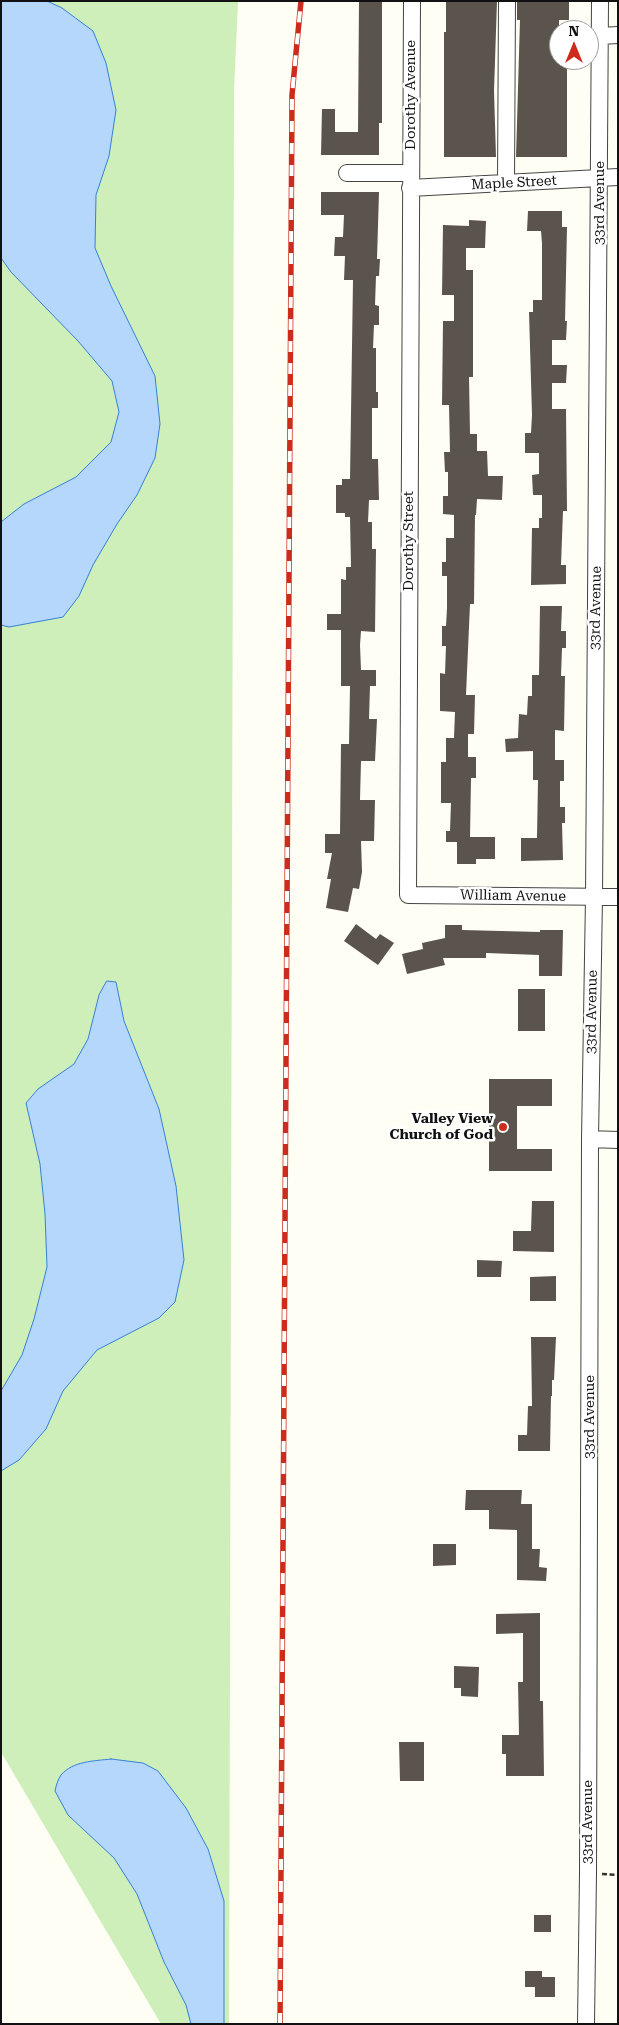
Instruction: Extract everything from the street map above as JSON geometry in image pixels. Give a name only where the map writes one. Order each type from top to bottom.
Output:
[{"type":"street","name":"Dorothy Avenue","points":[[410,181],[412,1]]},
{"type":"street","points":[[506,183],[507,1]]},
{"type":"street","name":"33rd Avenue","points":[[586,2024],[590,1139],[594,897],[600,1]]},
{"type":"street","points":[[600,36],[618,35]]},
{"type":"street","name":"Maple Street","points":[[348,172],[410,181],[506,183],[618,177]]},
{"type":"street","name":"Dorothy Street","points":[[408,895],[410,181]]},
{"type":"street","name":"William Avenue","points":[[408,895],[618,897]]},
{"type":"street","points":[[590,1139],[618,1140]]},
{"type":"green space","points":[[1,1],[238,1],[234,90],[229,2024],[161,2024],[1,1752]]},
{"type":"water","points":[[1,1],[47,1],[62,8],[93,31],[106,63],[116,110],[109,156],[96,195],[95,248],[111,286],[155,376],[160,424],[155,458],[137,495],[93,565],[79,596],[63,617],[9,627],[1,625],[1,522],[24,504],[76,477],[111,442],[119,412],[112,381],[78,341],[11,272],[1,258]]},
{"type":"water","points":[[107,981],[116,982],[124,1021],[159,1109],[176,1186],[184,1260],[175,1302],[159,1318],[97,1350],[63,1391],[46,1429],[19,1460],[1,1471],[1,1391],[22,1355],[34,1319],[47,1267],[45,1214],[40,1164],[26,1103],[38,1089],[74,1064],[88,1039],[99,995]]},
{"type":"water","points":[[111,1759],[143,1763],[158,1771],[186,1808],[208,1849],[224,1901],[224,2024],[191,2024],[186,2005],[164,1962],[137,1894],[114,1858],[68,1815],[55,1791],[61,1775],[71,1767],[84,1762]]},
{"type":"building","points":[[359,1],[382,1],[382,123],[379,123],[379,155],[321,155],[322,109],[335,109],[335,132],[358,132]]},
{"type":"building","points":[[446,1],[497,1],[494,91],[496,157],[444,157],[444,32],[446,32]]},
{"type":"building","points":[[517,1],[569,1],[569,20],[549,20],[549,70],[567,70],[567,157],[516,157],[520,20],[517,20]]},
{"type":"building","points":[[321,192],[379,192],[377,259],[380,259],[379,276],[376,276],[375,305],[379,306],[379,325],[374,325],[373,348],[376,348],[378,408],[372,408],[372,459],[378,459],[379,500],[369,500],[368,522],[372,522],[372,549],[376,549],[375,632],[361,631],[360,645],[361,670],[376,670],[376,686],[370,686],[369,719],[377,719],[375,761],[361,761],[360,800],[375,800],[374,841],[361,841],[362,872],[359,889],[353,888],[348,912],[326,908],[331,879],[327,879],[332,853],[325,853],[325,834],[340,834],[341,744],[349,744],[350,686],[341,686],[341,630],[327,630],[327,614],[341,614],[341,579],[346,580],[346,567],[351,567],[350,517],[345,517],[345,513],[336,513],[336,485],[342,485],[342,479],[350,479],[353,280],[344,280],[345,256],[334,256],[335,237],[343,237],[344,215],[321,215]]},
{"type":"building","points":[[528,211],[562,211],[562,227],[567,227],[566,340],[552,340],[552,365],[567,365],[566,383],[552,383],[552,409],[566,409],[567,511],[563,511],[561,565],[566,565],[566,584],[531,585],[532,528],[539,528],[539,518],[542,518],[542,495],[533,495],[532,475],[539,474],[539,453],[525,453],[525,433],[531,433],[532,415],[529,312],[533,312],[533,300],[542,300],[542,243],[541,231],[527,231]]},
{"type":"building","points":[[469,220],[486,221],[485,248],[466,248],[466,270],[473,270],[473,377],[469,377],[470,434],[477,434],[477,451],[487,451],[488,476],[503,476],[502,500],[477,499],[475,515],[474,604],[470,604],[466,695],[475,695],[474,734],[468,734],[468,757],[476,757],[476,778],[471,778],[470,837],[495,837],[495,859],[476,859],[476,864],[457,864],[457,842],[446,842],[446,831],[450,831],[451,803],[441,803],[441,762],[446,762],[446,738],[454,738],[455,712],[440,711],[440,673],[445,674],[446,646],[442,646],[442,626],[446,626],[447,608],[447,576],[442,576],[442,562],[446,562],[446,538],[454,538],[454,515],[443,514],[443,496],[448,496],[448,472],[445,472],[444,452],[450,452],[449,405],[442,405],[443,321],[454,321],[454,295],[442,295],[443,225],[469,226]]},
{"type":"building","points":[[540,606],[562,606],[561,631],[566,631],[566,648],[562,648],[561,676],[565,676],[564,731],[555,730],[555,760],[564,760],[564,781],[560,781],[560,807],[565,807],[565,823],[562,823],[563,860],[521,861],[521,838],[537,838],[538,780],[533,780],[533,751],[506,752],[505,739],[518,738],[519,714],[527,715],[528,696],[532,696],[532,675],[539,675]]},
{"type":"building","points":[[356,924],[376,939],[380,934],[394,943],[378,965],[344,941]]},
{"type":"building","points":[[445,925],[462,925],[462,930],[540,932],[540,930],[563,930],[562,976],[539,976],[539,955],[486,953],[486,958],[443,958],[445,965],[407,974],[402,954],[423,949],[422,943],[445,938]]},
{"type":"building","points":[[518,989],[545,989],[545,1031],[518,1031]]},
{"type":"building","name":"Valley View Church of God","points":[[489,1079],[552,1079],[552,1106],[517,1106],[517,1149],[552,1149],[552,1171],[489,1171]]},
{"type":"building","points":[[532,1201],[554,1201],[554,1252],[513,1251],[513,1231],[531,1231]]},
{"type":"building","points":[[477,1260],[502,1261],[501,1277],[477,1277]]},
{"type":"building","points":[[556,1276],[556,1301],[530,1301],[530,1277]]},
{"type":"building","points":[[531,1337],[556,1337],[554,1380],[552,1380],[551,1396],[550,1451],[518,1451],[518,1435],[527,1435],[528,1406],[532,1406]]},
{"type":"building","points":[[466,1490],[522,1490],[521,1504],[532,1504],[532,1549],[540,1549],[539,1567],[547,1568],[546,1581],[517,1580],[517,1530],[489,1529],[489,1510],[465,1510]]},
{"type":"building","points":[[433,1544],[456,1544],[456,1565],[433,1566]]},
{"type":"building","points":[[540,1613],[540,1701],[543,1701],[544,1776],[506,1776],[506,1754],[502,1754],[502,1735],[519,1735],[518,1682],[523,1682],[523,1633],[496,1634],[496,1614]]},
{"type":"building","points":[[454,1666],[479,1667],[478,1697],[461,1696],[461,1688],[454,1688]]},
{"type":"building","points":[[399,1742],[424,1742],[424,1781],[400,1781]]},
{"type":"building","points":[[534,1915],[551,1915],[551,1932],[534,1932]]},
{"type":"building","points":[[525,1971],[542,1971],[542,1977],[555,1977],[555,1997],[535,1997],[535,1987],[525,1987]]},
{"type":"railway","points":[[280,2024],[292,95],[301,1]]},
{"type":"place","name":"Valley View Church of God","points":[[503,1127]]}]
